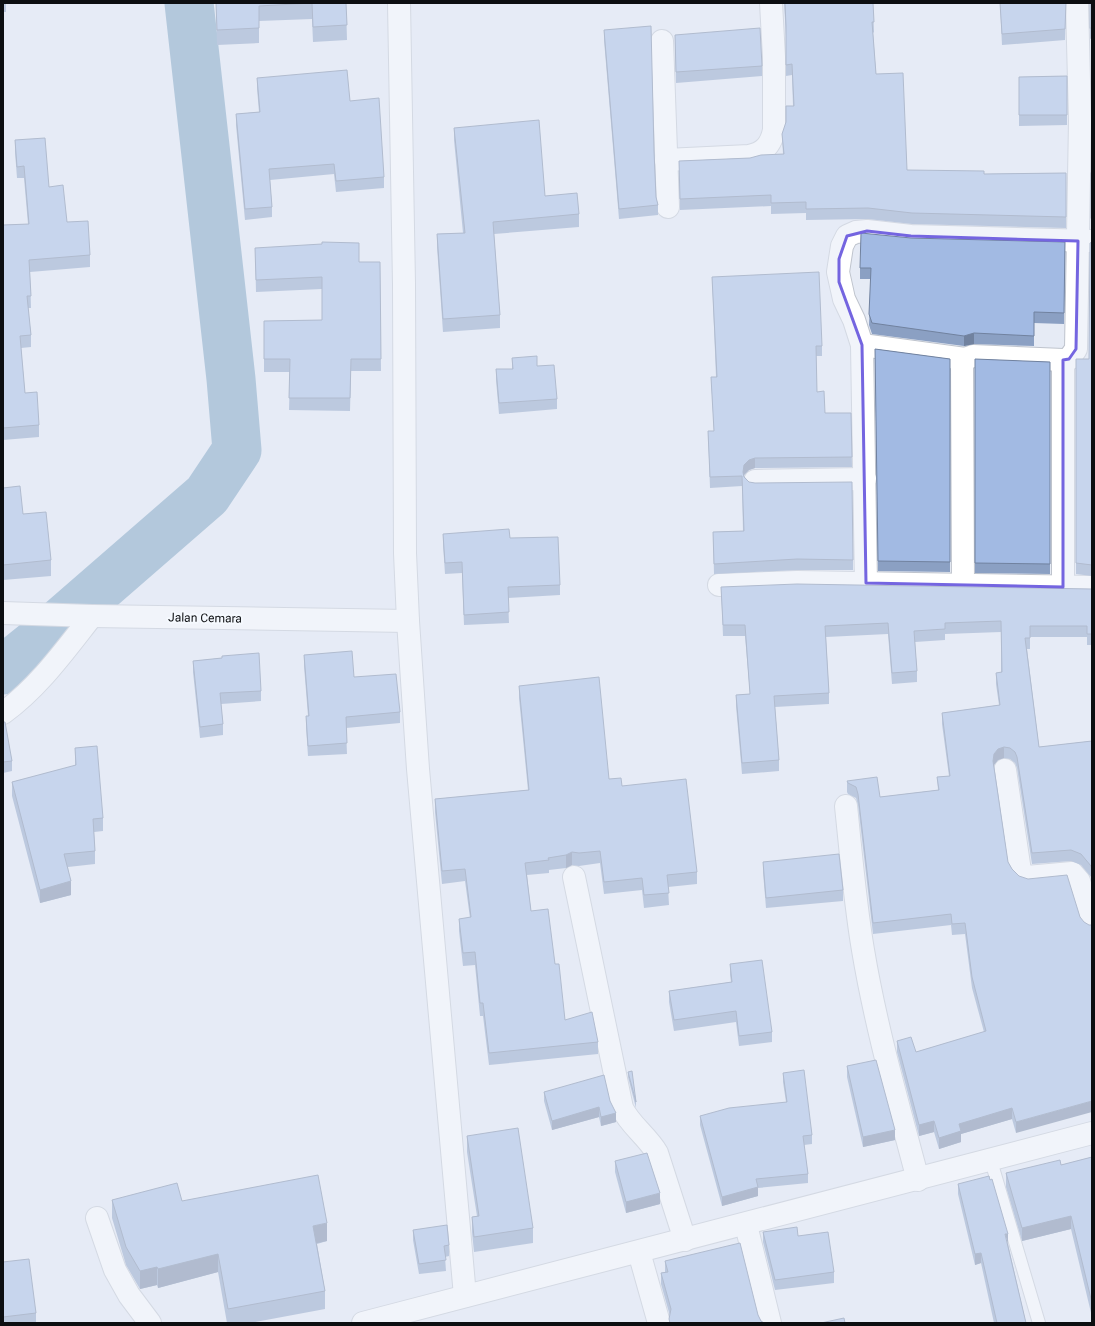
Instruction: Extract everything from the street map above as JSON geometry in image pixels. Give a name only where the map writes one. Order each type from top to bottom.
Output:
[{"type":"street","points":[[399,3],[404,284],[405,554],[408,621],[418,769],[465,1296]]},
{"type":"street","points":[[666,160],[749,156],[758,154],[769,146],[774,130],[774,57],[771,3]]},
{"type":"street","points":[[1063,587],[1076,350],[1085,241],[1086,120],[1077,3]]},
{"type":"street","points":[[662,41],[668,207]]},
{"type":"street","points":[[866,583],[862,345],[854,320],[844,299],[838,272],[842,246],[847,236],[856,232],[867,231],[910,236],[1085,241]]},
{"type":"street","points":[[862,345],[965,359],[973,356],[1076,357]]},
{"type":"street","points":[[963,585],[961,422],[962,364],[965,359]]},
{"type":"street","points":[[755,481],[864,479]]},
{"type":"street","points":[[719,585],[797,582],[1092,587]]},
{"type":"street","name":"Jalan Cemara","points":[[4,614],[408,621]]},
{"type":"street","points":[[3,713],[19,702],[46,673],[86,616]]},
{"type":"street","points":[[1005,770],[1020,871],[1027,876],[1066,872],[1076,875],[1092,924]]},
{"type":"street","points":[[846,806],[850,856],[863,950],[878,1023],[918,1180]]},
{"type":"street","points":[[574,878],[622,1108],[626,1117],[651,1142],[657,1152],[685,1240]]},
{"type":"street","points":[[363,1323],[746,1225],[1092,1134]]},
{"type":"street","points":[[97,1218],[115,1270],[129,1295],[150,1323]]},
{"type":"street","points":[[746,1225],[770,1323]]},
{"type":"street","points":[[640,1252],[659,1323]]},
{"type":"lane","points":[[991,1161],[1039,1323]]},
{"type":"highlighted area","points":[[867,231],[911,236],[1078,241],[1076,349],[1069,359],[1063,360],[1063,587],[866,583],[862,345],[839,282],[839,259],[847,236]]},
{"type":"building","points":[[216,3],[312,3],[259,6],[259,28],[217,30]]},
{"type":"building","points":[[312,3],[346,3],[347,25],[313,27]]},
{"type":"building","points":[[785,3],[873,3],[874,22],[872,22],[876,74],[903,73],[907,170],[984,171],[984,174],[1066,173],[1066,217],[912,213],[868,208],[806,209],[806,202],[771,203],[771,195],[680,199],[679,161],[750,158],[761,155],[784,154],[782,134],[786,122],[786,106],[794,106],[792,64],[786,65]]},
{"type":"building","points":[[1000,3],[1066,3],[1065,29],[1002,34]]},
{"type":"building","points":[[1090,3],[1092,3],[1092,28],[1090,28]]},
{"type":"building","points":[[651,26],[654,151],[656,197],[658,205],[619,209],[604,30]]},
{"type":"building","points":[[760,28],[762,66],[676,72],[675,35]]},
{"type":"building","points":[[347,70],[350,101],[379,98],[384,177],[336,181],[334,164],[269,169],[272,207],[245,209],[236,114],[260,112],[257,78]]},
{"type":"building","points":[[1067,76],[1067,115],[1019,115],[1019,77]]},
{"type":"building","points":[[539,120],[545,196],[577,193],[579,214],[493,222],[500,315],[443,319],[437,234],[465,233],[454,128]]},
{"type":"building","points":[[45,138],[49,187],[63,185],[67,222],[88,221],[90,255],[29,260],[31,296],[27,296],[31,335],[20,336],[25,393],[37,392],[39,425],[3,428],[3,225],[29,224],[24,166],[17,167],[15,140]]},
{"type":"building","points":[[1092,173],[1092,218],[1091,218]]},
{"type":"building","points":[[861,233],[911,238],[1065,242],[1064,313],[1034,312],[1034,336],[974,333],[964,336],[872,323],[869,314],[871,268],[860,268]]},
{"type":"building","points":[[322,242],[359,243],[359,262],[380,262],[381,359],[351,359],[350,398],[289,398],[290,359],[264,359],[264,321],[322,320],[322,277],[256,280],[255,248],[322,244]]},
{"type":"building","points":[[1092,242],[1092,565],[1076,563],[1076,359],[1089,359],[1090,243]]},
{"type":"building","points":[[819,272],[822,346],[816,346],[817,392],[824,391],[825,413],[851,413],[852,457],[755,458],[749,460],[744,465],[743,472],[744,477],[749,482],[755,483],[852,482],[853,560],[797,559],[714,564],[713,532],[744,531],[742,476],[710,477],[708,431],[714,431],[711,377],[717,377],[712,277]]},
{"type":"building","points":[[875,349],[950,359],[950,562],[878,561]]},
{"type":"building","points":[[537,356],[537,366],[554,365],[557,399],[499,403],[496,369],[513,369],[512,358]]},
{"type":"building","points":[[975,359],[1050,362],[1050,564],[975,563]]},
{"type":"building","points":[[20,486],[23,514],[46,512],[51,560],[3,565],[3,488]]},
{"type":"building","points":[[509,529],[510,538],[558,537],[560,585],[508,587],[509,612],[464,615],[462,562],[445,563],[443,534]]},
{"type":"building","points":[[797,584],[1092,589],[1092,634],[1087,634],[1087,626],[1030,626],[1030,638],[1025,638],[1039,747],[1092,741],[1092,870],[1091,866],[1081,854],[1071,850],[1032,853],[1015,752],[1010,748],[1004,747],[998,749],[994,754],[993,761],[1008,862],[1012,869],[1019,876],[1028,879],[1067,875],[1080,917],[1084,922],[1092,925],[1092,1101],[1016,1122],[1012,1108],[959,1124],[961,1131],[939,1138],[934,1121],[919,1125],[897,1041],[911,1037],[916,1052],[986,1031],[972,977],[965,923],[952,924],[951,914],[873,923],[858,794],[856,787],[847,781],[877,777],[880,797],[939,790],[937,777],[950,776],[942,713],[1000,705],[996,673],[1002,672],[1001,621],[945,623],[945,629],[914,631],[917,671],[892,673],[888,623],[825,626],[829,693],[774,696],[779,760],[742,763],[736,695],[750,694],[745,625],[723,625],[721,587]]},
{"type":"building","points":[[352,651],[354,677],[396,674],[400,712],[346,717],[347,743],[308,746],[306,716],[309,716],[304,655]]},
{"type":"building","points":[[259,653],[261,691],[220,693],[223,724],[200,727],[193,661],[222,658],[222,656]]},
{"type":"building","points":[[599,677],[609,779],[621,778],[622,786],[686,779],[697,872],[667,875],[669,893],[644,895],[642,878],[604,882],[600,851],[579,853],[572,852],[566,855],[548,858],[549,860],[525,863],[531,911],[548,909],[555,964],[559,964],[565,1020],[592,1012],[598,1042],[489,1053],[483,1003],[480,1003],[475,952],[463,953],[459,919],[471,917],[465,869],[442,871],[435,799],[529,790],[519,686]]},
{"type":"building","points":[[3,722],[5,722],[12,761],[3,762]]},
{"type":"building","points":[[97,746],[103,818],[93,819],[95,851],[64,854],[71,881],[40,890],[12,782],[76,765],[75,748]]},
{"type":"building","points":[[839,854],[843,890],[766,898],[763,862]]},
{"type":"building","points":[[762,960],[772,1032],[739,1036],[736,1011],[674,1020],[669,991],[732,982],[730,964]]},
{"type":"building","points":[[876,1060],[895,1130],[863,1137],[847,1066]]},
{"type":"building","points":[[804,1070],[812,1135],[803,1136],[808,1174],[756,1179],[758,1187],[722,1197],[700,1116],[729,1108],[787,1102],[783,1073]]},
{"type":"building","points":[[632,1071],[636,1102],[628,1072]]},
{"type":"building","points":[[604,1075],[610,1101],[616,1113],[601,1117],[599,1107],[552,1121],[544,1092]]},
{"type":"building","points":[[518,1128],[533,1228],[474,1237],[472,1217],[479,1216],[467,1136]]},
{"type":"building","points":[[647,1153],[660,1193],[626,1202],[615,1161]]},
{"type":"building","points":[[1092,1157],[1092,1303],[1071,1216],[1022,1228],[1006,1173],[1060,1160],[1061,1165]]},
{"type":"building","points":[[318,1175],[327,1223],[313,1226],[325,1291],[228,1309],[218,1254],[158,1269],[157,1267],[140,1271],[126,1247],[112,1200],[177,1183],[182,1201]]},
{"type":"building","points":[[989,1176],[990,1180],[992,1179],[1008,1234],[1005,1234],[1026,1323],[997,1323],[981,1253],[975,1254],[958,1184]]},
{"type":"building","points":[[447,1225],[449,1245],[444,1246],[446,1260],[419,1264],[413,1230]]},
{"type":"building","points":[[797,1227],[798,1236],[828,1232],[834,1272],[775,1280],[763,1232]]},
{"type":"building","points":[[740,1243],[758,1315],[764,1323],[670,1323],[669,1319],[671,1309],[661,1273],[668,1272],[665,1261]]},
{"type":"building","points":[[29,1259],[36,1313],[3,1317],[3,1262]]},
{"type":"building","points":[[844,1318],[845,1323],[821,1323]]},
{"type":"waterway","points":[[3,670],[39,641],[207,495],[237,450],[231,379],[189,3]]}]
